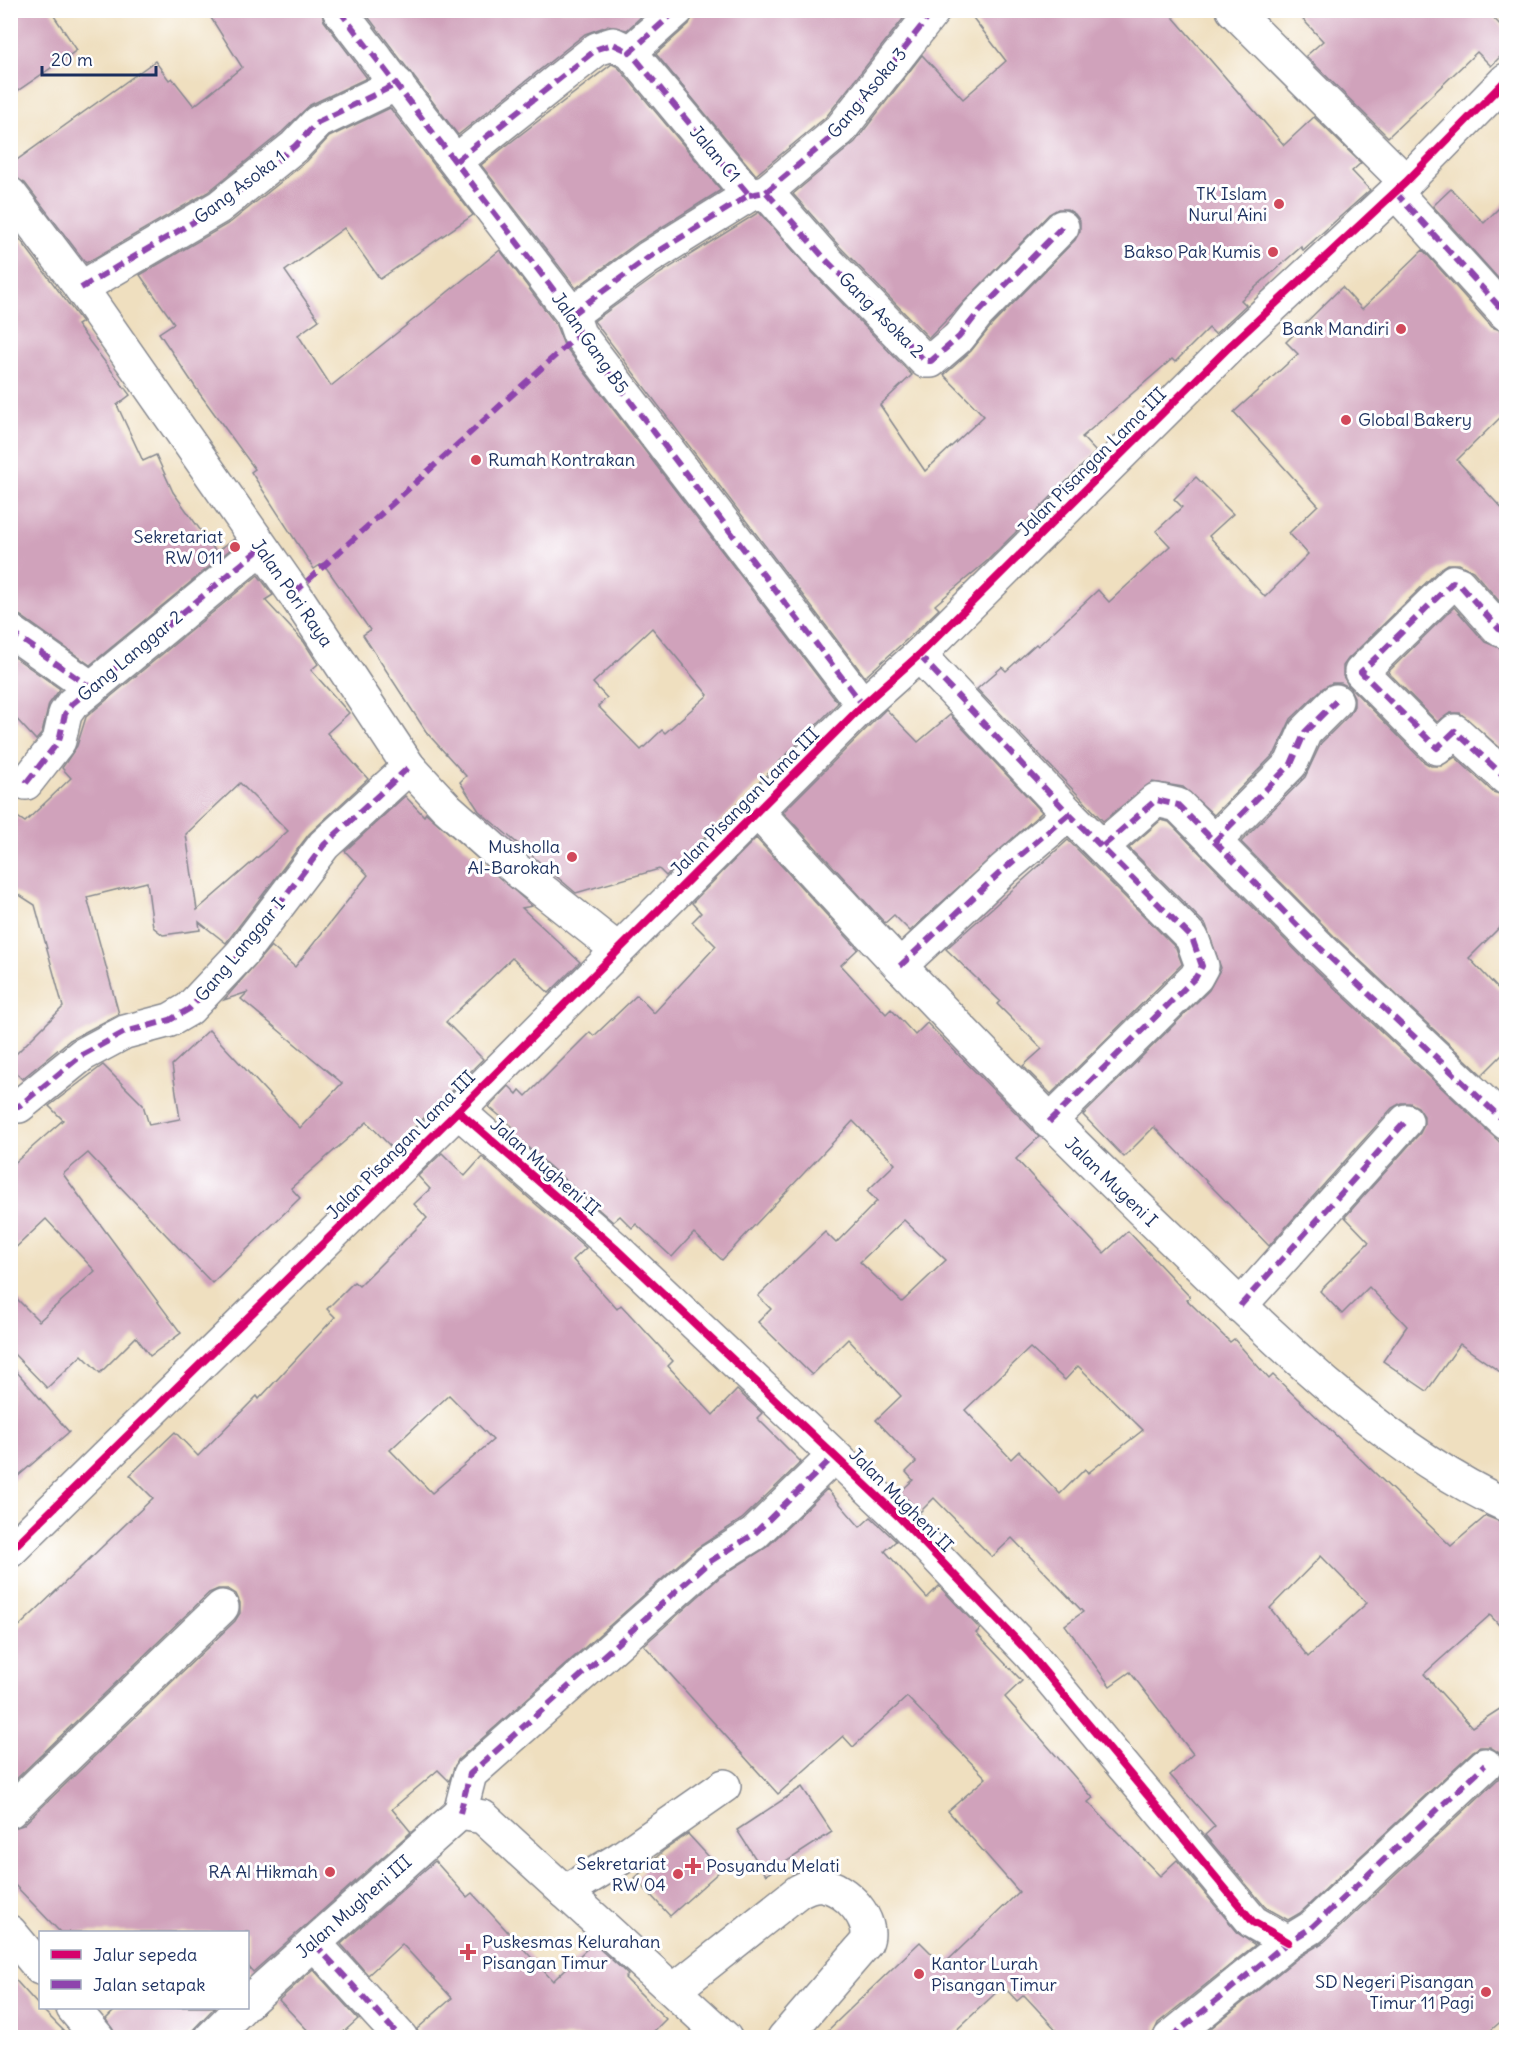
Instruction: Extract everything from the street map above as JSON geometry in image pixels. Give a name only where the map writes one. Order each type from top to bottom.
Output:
[{"type":"street","name":"Jalan Gang B5","points":[[339,10],[572,314],[579,334],[863,705]]},
{"type":"street","points":[[456,161],[597,49],[613,44],[630,52],[677,10]]},
{"type":"street","name":"Gang Asoka 3","points":[[758,194],[840,130],[934,10]]},
{"type":"street","points":[[1233,10],[1400,187],[1506,314]]},
{"type":"street","name":"Jalan C1","points":[[572,314],[648,258],[758,194],[630,52]]},
{"type":"street","name":"Jalan Pisangan Lama III","points":[[10,1551],[458,1111],[863,705],[919,655],[1228,348],[1400,187],[1506,80]]},
{"type":"street","name":"Gang Asoka 1","points":[[81,288],[219,207],[295,146],[318,122],[397,84]]},
{"type":"street","name":"Jalan Pori Raya","points":[[10,194],[81,288],[409,767],[446,807],[518,871],[618,950]]},
{"type":"street","name":"Gang Asoka 2","points":[[758,194],[925,361],[931,361],[946,350],[1062,227]]},
{"type":"street","name":"Gang Langgar 2","points":[[26,783],[59,741],[64,714],[91,688],[261,548]]},
{"type":"street","points":[[1506,632],[1499,629],[1459,584],[1453,582],[1361,672],[1437,748],[1455,731],[1506,778]]},
{"type":"street","points":[[10,631],[91,688]]},
{"type":"street","points":[[919,655],[1069,814],[1192,938],[1202,966],[1196,977],[1049,1122]]},
{"type":"street","points":[[1214,842],[1291,764],[1305,732],[1336,701]]},
{"type":"street","name":"Gang Langgar I","points":[[10,1105],[19,1106],[82,1055],[125,1032],[170,1020],[189,1009],[242,953],[324,845],[409,767]]},
{"type":"street","points":[[1103,846],[1156,800],[1178,805],[1321,949],[1506,1123]]},
{"type":"street","name":"Jalan Mugeni I","points":[[757,811],[900,966],[1049,1122],[1240,1306],[1406,1447],[1452,1476],[1506,1505]]},
{"type":"street","points":[[900,966],[1004,869],[1069,814]]},
{"type":"street","name":"Jalan Mugheni II","points":[[458,1111],[615,1248],[898,1516],[1029,1653],[1253,1922],[1288,1942]]},
{"type":"street","points":[[1240,1306],[1406,1121]]},
{"type":"street","points":[[725,2037],[483,1817],[460,1813],[470,1774],[709,1562],[754,1534],[834,1456]]},
{"type":"street","points":[[10,1811],[222,1607]]},
{"type":"street","points":[[1170,2037],[1288,1942],[1311,1928],[1485,1765]]},
{"type":"street","points":[[565,1892],[621,1858],[724,1786]]},
{"type":"street","name":"Jalan Mugheni III","points":[[249,2001],[460,1813]]},
{"type":"street","points":[[674,1990],[799,1891],[820,1884],[829,1886],[852,1902],[867,1925],[870,1935],[866,1943],[784,2037]]},
{"type":"street","points":[[10,1932],[39,1967]]},
{"type":"street","points":[[314,1943],[401,2037]]},
{"type":"street","points":[[75,2009],[98,2037]]},
{"type":"street","points":[[211,2037],[239,2009]]},
{"type":"building","points":[[10,10],[50,10],[77,50],[10,96]]},
{"type":"building","points":[[206,10],[321,10],[324,21],[367,78],[310,105],[282,132],[208,192],[86,263],[25,183],[10,176],[10,165],[155,61],[169,80],[172,78],[194,106],[242,67]]},
{"type":"building","points":[[363,10],[648,10],[627,30],[607,26],[585,34],[458,135]]},
{"type":"building","points":[[695,10],[910,10],[826,117],[756,175],[656,54],[689,24]]},
{"type":"building","points":[[967,10],[1167,10],[1284,145],[1314,117],[1361,163],[1352,171],[1370,190],[1303,250],[1301,247],[1241,300],[1246,305],[1215,334],[1209,328],[1175,362],[1172,359],[1082,437],[1096,452],[987,561],[935,605],[939,609],[865,677],[594,321],[659,274],[759,212],[813,273],[912,375],[880,405],[925,471],[984,416],[944,375],[971,351],[991,326],[1075,240],[1080,231],[1080,221],[1067,209],[1058,209],[1049,214],[929,338],[840,247],[793,194],[855,142],[922,55],[963,99],[1006,61]]},
{"type":"building","points":[[1294,10],[1486,10],[1506,31],[1506,51],[1491,66],[1477,52],[1388,137],[1306,56],[1323,41]]},
{"type":"building","points":[[612,64],[618,67],[721,190],[638,242],[576,288],[481,165]]},
{"type":"building","points":[[390,108],[473,215],[380,279],[344,228],[285,271],[319,320],[298,335],[331,386],[500,250],[555,323],[564,345],[838,703],[666,876],[659,869],[576,893],[479,811],[460,782],[466,776],[427,733],[363,635],[370,630],[323,563],[314,569],[251,472],[255,469],[159,333],[174,323],[140,275],[231,222],[307,161],[329,137]],"holes":[[[652,628],[708,695],[665,733],[662,730],[641,750],[598,706],[607,698],[593,683]]]},
{"type":"building","points":[[1451,189],[1484,223],[1506,201],[1506,287],[1433,206]]},
{"type":"building","points":[[10,226],[82,322],[77,325],[130,395],[117,405],[143,461],[156,455],[173,492],[216,552],[234,539],[237,544],[90,665],[21,616],[10,612]]},
{"type":"building","points":[[1423,250],[1492,327],[1506,332],[1506,412],[1457,460],[1506,513],[1506,609],[1473,571],[1459,564],[1448,564],[1440,569],[1348,659],[1343,666],[1343,676],[1348,685],[1424,762],[1431,766],[1441,766],[1455,757],[1493,792],[1506,796],[1506,921],[1469,958],[1506,997],[1506,1051],[1482,1075],[1334,936],[1241,842],[1305,777],[1321,743],[1350,714],[1354,706],[1354,697],[1349,687],[1341,683],[1332,683],[1323,688],[1291,719],[1275,753],[1214,815],[1183,787],[1152,782],[1103,821],[977,689],[1002,667],[1006,671],[1036,644],[1038,646],[1098,590],[1109,602],[1170,546],[1156,531],[1182,507],[1174,499],[1196,477],[1233,514],[1209,536],[1265,597],[1308,554],[1289,533],[1318,505],[1234,412],[1298,354],[1286,342],[1342,287],[1362,309]]},
{"type":"building","points":[[258,575],[273,595],[265,600],[304,642],[318,664],[311,670],[349,713],[327,733],[368,779],[309,834],[226,943],[199,922],[200,930],[163,935],[153,927],[147,882],[87,897],[119,1014],[70,1040],[22,1079],[10,1067],[10,1060],[63,1007],[35,905],[10,889],[10,812],[25,822],[71,778],[62,768],[77,746],[86,717]],"holes":[[[240,783],[288,831],[197,910],[186,834]]]},
{"type":"building","points":[[1454,607],[1485,642],[1506,650],[1506,753],[1460,713],[1450,713],[1437,722],[1388,672]]},
{"type":"building","points":[[10,654],[60,689],[49,704],[42,733],[36,740],[10,712]]},
{"type":"building","points":[[886,709],[918,742],[950,715],[1042,812],[910,931],[894,915],[885,923],[783,812]]},
{"type":"building","points":[[405,796],[424,816],[426,813],[532,906],[522,908],[580,962],[549,993],[512,958],[446,1022],[483,1059],[393,1149],[367,1122],[291,1188],[300,1198],[212,1283],[88,1153],[63,1174],[181,1333],[150,1356],[136,1337],[100,1373],[82,1355],[47,1388],[10,1350],[10,1292],[39,1321],[95,1271],[46,1219],[10,1253],[10,1167],[63,1120],[49,1106],[103,1065],[143,1105],[149,1125],[180,1119],[172,1065],[209,1030],[300,1128],[342,1083],[241,999],[248,992],[224,1000],[271,946],[295,967],[368,875],[345,851]]},
{"type":"building","points":[[1161,820],[1169,822],[1308,963],[1506,1148],[1506,1376],[1460,1344],[1427,1391],[1383,1361],[1407,1326],[1369,1287],[1342,1314],[1320,1291],[1369,1242],[1345,1217],[1420,1133],[1424,1125],[1424,1116],[1418,1107],[1410,1103],[1401,1103],[1392,1108],[1269,1246],[1154,1127],[1124,1157],[1083,1115],[1209,990],[1221,968],[1206,925],[1129,848]]},
{"type":"building","points":[[756,838],[858,949],[841,965],[886,1014],[891,1009],[915,1035],[927,1023],[1039,1137],[1016,1159],[1104,1253],[1128,1231],[1190,1297],[1187,1300],[1230,1342],[1234,1339],[1269,1379],[1273,1375],[1451,1546],[1486,1516],[1506,1524],[1506,1633],[1490,1615],[1424,1674],[1472,1727],[1506,1705],[1506,2017],[1483,2037],[1200,2037],[1299,1957],[1324,1942],[1498,1779],[1503,1770],[1503,1760],[1498,1752],[1490,1747],[1480,1747],[1473,1751],[1300,1913],[1288,1920],[1265,1907],[1205,1835],[1215,1826],[1170,1775],[1193,1754],[1130,1672],[1110,1686],[1065,1625],[1083,1612],[1012,1538],[992,1557],[934,1498],[920,1512],[900,1492],[913,1480],[906,1472],[916,1462],[876,1420],[901,1396],[848,1339],[812,1375],[758,1322],[771,1309],[758,1296],[825,1232],[836,1243],[877,1201],[867,1191],[895,1164],[853,1121],[722,1260],[694,1233],[672,1257],[636,1224],[632,1228],[620,1216],[613,1222],[508,1130],[512,1126],[489,1107],[509,1086],[517,1094],[520,1090],[526,1096],[590,1032],[594,1036],[637,995],[654,1013],[716,946],[692,922],[701,913],[692,903]],"holes":[[[904,1220],[946,1260],[902,1302],[860,1262]],[[1030,1348],[1065,1380],[1078,1366],[1143,1430],[1088,1473],[1085,1469],[1060,1494],[1019,1451],[1011,1459],[965,1410]],[[1321,1556],[1367,1603],[1308,1657],[1270,1608]]]},
{"type":"building","points":[[1068,840],[1176,948],[1182,964],[1051,1094],[1023,1066],[1042,1049],[997,1004],[1000,1001],[946,949]]},
{"type":"building","points":[[442,1153],[465,1176],[482,1157],[586,1248],[573,1260],[617,1309],[621,1305],[673,1361],[668,1366],[713,1415],[737,1390],[762,1413],[757,1418],[801,1462],[742,1519],[697,1548],[458,1760],[449,1781],[438,1770],[392,1809],[411,1832],[253,1972],[249,1967],[249,1931],[59,1931],[10,1880],[10,1829],[23,1825],[235,1621],[240,1613],[240,1603],[236,1594],[228,1589],[218,1589],[209,1593],[10,1785],[10,1635],[153,1498],[130,1475],[175,1432],[198,1456],[257,1396],[259,1399],[335,1317],[327,1309],[354,1282],[359,1286],[427,1218],[414,1204],[430,1189],[418,1176]],"holes":[[[449,1395],[493,1440],[432,1493],[390,1450]]]},
{"type":"building","points":[[10,1364],[69,1432],[10,1483]]},
{"type":"building","points":[[827,1489],[860,1527],[871,1517],[896,1541],[885,1551],[927,1598],[939,1586],[980,1629],[976,1633],[1022,1681],[1005,1697],[1093,1798],[1088,1802],[1160,1876],[1177,1860],[1239,1934],[1255,1945],[1158,2023],[1152,2037],[1063,2037],[1024,1995],[1017,2001],[1003,1986],[949,2037],[821,2037],[920,1942],[943,1965],[1019,1892],[948,1811],[986,1778],[907,1697],[853,1747],[843,1736],[778,1794],[644,1645],[720,1577],[767,1547]]},
{"type":"building","points":[[802,1787],[832,1832],[766,1875],[737,1830]]},
{"type":"building","name":"Sekretariat RW 04","points":[[688,1834],[721,1870],[670,1916],[635,1878],[663,1851]]},
{"type":"building","points":[[435,1861],[467,1897],[472,1893],[553,1981],[593,1943],[628,1975],[625,1978],[666,2019],[648,2037],[419,2037],[417,2029],[452,1998],[402,1944],[368,1975],[341,1944]]},
{"type":"building","points":[[313,1969],[358,2019],[338,2037],[314,2037],[279,2000]]},
{"type":"building","points":[[10,1974],[39,2006],[39,2009],[42,2009],[70,2037],[10,2037]]},
{"type":"building","points":[[116,2009],[213,2009],[186,2037],[116,2037],[106,2019]]},
{"type":"marked path","points":[[339,10],[572,314],[579,334],[863,705]]},
{"type":"marked path","points":[[572,314],[648,258],[749,195],[630,52],[677,10]]},
{"type":"marked path","points":[[766,192],[840,130],[934,10]]},
{"type":"marked path","points":[[456,161],[597,49],[613,44],[630,52]]},
{"type":"marked path","points":[[81,288],[219,207],[295,146],[318,122],[397,84]]},
{"type":"marked path","points":[[749,195],[766,192],[826,260],[925,361],[931,361],[959,337],[977,314],[1062,227]]},
{"type":"marked path","points":[[1395,192],[1506,314]]},
{"type":"marked path","points":[[294,593],[579,334]]},
{"type":"marked path","points":[[26,783],[59,741],[65,714],[72,704],[261,548]]},
{"type":"marked path","points":[[1506,632],[1499,629],[1459,584],[1453,582],[1361,672],[1437,748],[1455,731],[1506,778]]},
{"type":"marked path","points":[[10,631],[91,688]]},
{"type":"marked path","points":[[919,655],[1069,814],[1192,938],[1202,966],[1196,977],[1049,1122]]},
{"type":"marked path","points":[[1214,842],[1291,764],[1305,732],[1336,701]]},
{"type":"marked path","points":[[10,1105],[19,1106],[82,1055],[125,1032],[170,1020],[189,1009],[242,953],[324,845],[409,767]]},
{"type":"marked path","points":[[1103,846],[1156,800],[1178,805],[1321,949],[1506,1123]]},
{"type":"marked path","points":[[900,966],[1004,869],[1069,814]]},
{"type":"marked path","points":[[1240,1306],[1406,1121]]},
{"type":"marked path","points":[[460,1813],[470,1774],[709,1562],[754,1534],[834,1456]]},
{"type":"marked path","points":[[1170,2038],[1288,1942],[1311,1928],[1485,1765]]},
{"type":"marked path","points":[[314,1943],[401,2038]]},
{"type":"cycle path","points":[[10,1551],[458,1111],[863,705],[919,655],[1228,348],[1406,182],[1506,80]]},
{"type":"cycle path","points":[[458,1111],[615,1248],[898,1516],[1029,1653],[1253,1922],[1288,1942]]},
{"type":"place","name":"TK Islam Nurul Aini","points":[[1279,204]]},
{"type":"place","name":"Bakso Pak Kumis","points":[[1273,252]]},
{"type":"place","name":"Bank Mandiri","points":[[1401,329]]},
{"type":"place","name":"Global Bakery","points":[[1346,420]]},
{"type":"place","name":"Rumah Kontrakan","points":[[476,460]]},
{"type":"place","name":"Sekretariat RW 011","points":[[235,547]]},
{"type":"place","name":"Musholla Al-Barokah","points":[[572,857]]},
{"type":"place","name":"Posyandu Melati","points":[[693,1866]]},
{"type":"place","name":"RA Al Hikmah","points":[[330,1872]]},
{"type":"place","name":"Sekretariat RW 04","points":[[678,1874]]},
{"type":"place","name":"Puskesmas Kelurahan Pisangan Timur","points":[[468,1952]]},
{"type":"place","name":"Kantor Lurah Pisangan Timur","points":[[919,1974]]},
{"type":"place","name":"SD Negeri Pisangan Timur 11 Pagi","points":[[1486,1992]]}]
